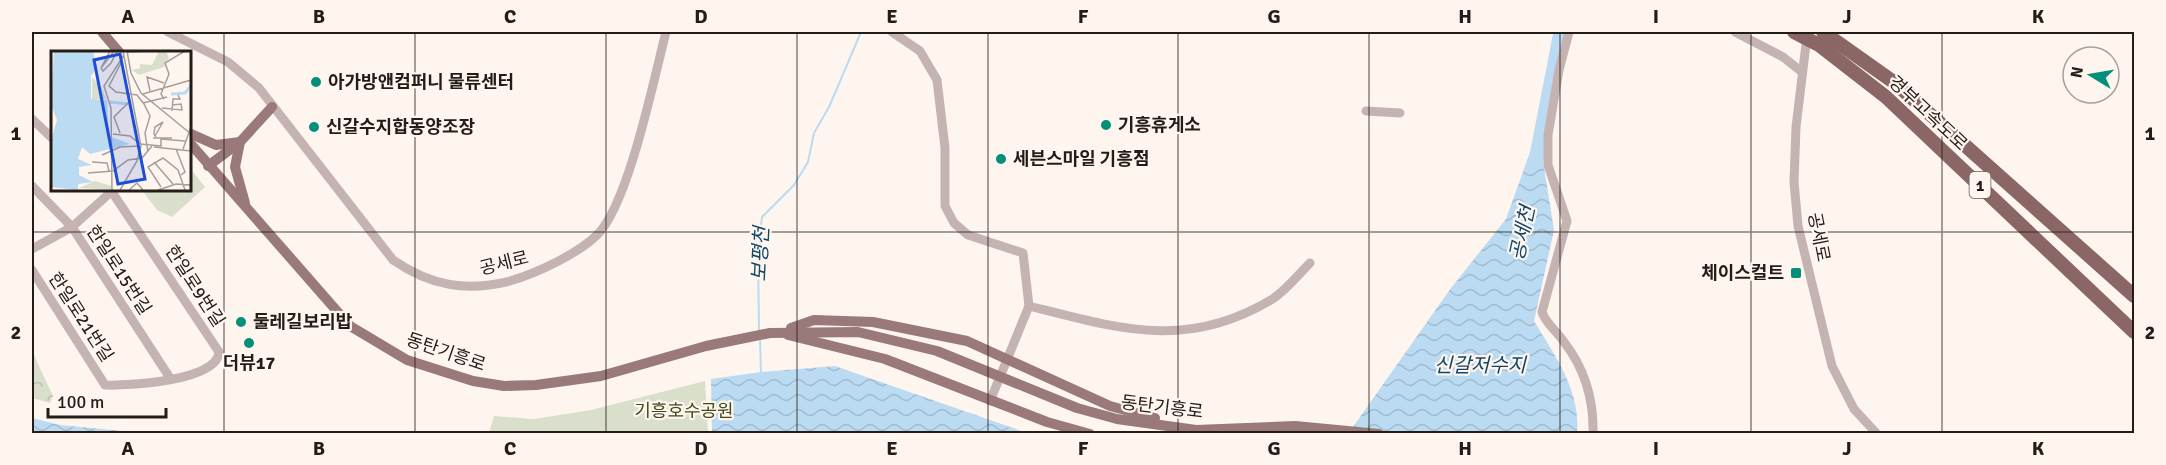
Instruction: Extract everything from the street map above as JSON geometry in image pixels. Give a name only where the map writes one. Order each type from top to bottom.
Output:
[{"type":"highway","name":"경부고속도로","points":[[1794,32],[1819,45],[1886,97],[2134,332]]},
{"type":"highway","name":"경부고속도로","points":[[1823,32],[1895,83],[2134,296]]},
{"type":"main road","points":[[97,32],[105,35],[118,51]]},
{"type":"main road","points":[[208,165],[240,142],[272,107]]},
{"type":"main road","points":[[190,133],[216,146],[240,142]]},
{"type":"main road","points":[[240,142],[235,167],[246,209]]},
{"type":"main road","name":"동탄기흥로","points":[[190,143],[350,326],[407,360],[473,381],[504,386],[537,385],[590,377],[706,346],[774,332],[858,332],[937,351],[1077,408],[1117,419],[1196,430],[1295,426],[1379,434]]},
{"type":"main road","points":[[774,332],[814,320],[873,322],[967,342],[1008,358],[1110,406],[1196,430]]},
{"type":"main road","points":[[774,332],[885,359],[990,402],[1090,434]]},
{"type":"main road","points":[[1236,434],[1265,426]]},
{"type":"street","name":"공세로","points":[[168,32],[228,62],[259,88],[393,260],[413,274],[460,288],[487,286],[549,267],[598,234],[615,205],[637,145],[666,32]]},
{"type":"street","points":[[891,32],[920,51],[938,80],[945,148],[945,206],[954,223],[968,235],[1023,253],[1029,306],[990,402]]},
{"type":"street","points":[[1569,32],[1559,70],[1548,135],[1548,165],[1567,221],[1542,312],[1545,321],[1573,354],[1588,385],[1594,416],[1593,434]]},
{"type":"street","points":[[1735,32],[1783,57],[1802,72]]},
{"type":"street","name":"공세로","points":[[1808,32],[1802,72],[1794,171],[1798,226],[1832,366],[1854,409],[1877,434]]},
{"type":"street","points":[[1366,111],[1400,113]]},
{"type":"street","points":[[32,120],[51,137]]},
{"type":"street","name":"한일로15번길","points":[[32,186],[72,227],[170,378]]},
{"type":"street","points":[[32,249],[72,227],[111,190]]},
{"type":"street","name":"한일로9번길","points":[[111,190],[219,352],[219,359],[214,365],[194,374],[170,378]]},
{"type":"street","points":[[1029,306],[1099,324],[1149,332],[1201,329],[1224,322],[1275,297],[1310,263]]},
{"type":"street","name":"한일로21번길","points":[[32,270],[105,385],[137,386],[170,378]]},
{"type":"green space","points":[[190,168],[205,187],[172,217],[157,210],[142,190],[190,190]]},
{"type":"green space","points":[[32,351],[53,396],[50,403],[32,398]]},
{"type":"green space","name":"기흥호수공원","points":[[705,381],[708,433],[489,433],[494,416],[534,419],[591,410]]},
{"type":"water","name":"신갈저수지","points":[[1538,130],[1554,230],[1534,321],[1571,388],[1577,418],[1577,433],[1348,434],[1451,288],[1506,219]]},
{"type":"water","points":[[835,366],[1027,433],[712,433],[711,379]]},
{"type":"water","points":[[32,418],[60,425],[144,433],[32,433]]},
{"type":"waterway","name":"보평천","points":[[759,330],[758,252],[762,217],[794,185],[808,162],[814,133],[829,107],[861,32]]},
{"type":"waterway","name":"공세천","points":[[1536,161],[1561,32]]},
{"type":"waterway","name":"보평천","points":[[760,339],[761,372]]},
{"type":"place","name":"아가방앤컴퍼니 물류센터","points":[[316,82]]},
{"type":"place","name":"기흥휴게소","points":[[1106,125]]},
{"type":"place","name":"신갈수지합동양조장","points":[[314,127]]},
{"type":"place","name":"세븐스마일 기흥점","points":[[1001,159]]},
{"type":"place","name":"체이스컬트","points":[[1796,273]]},
{"type":"place","name":"둘레길보리밥","points":[[241,322]]},
{"type":"place","name":"더뷰17","points":[[249,343]]}]
